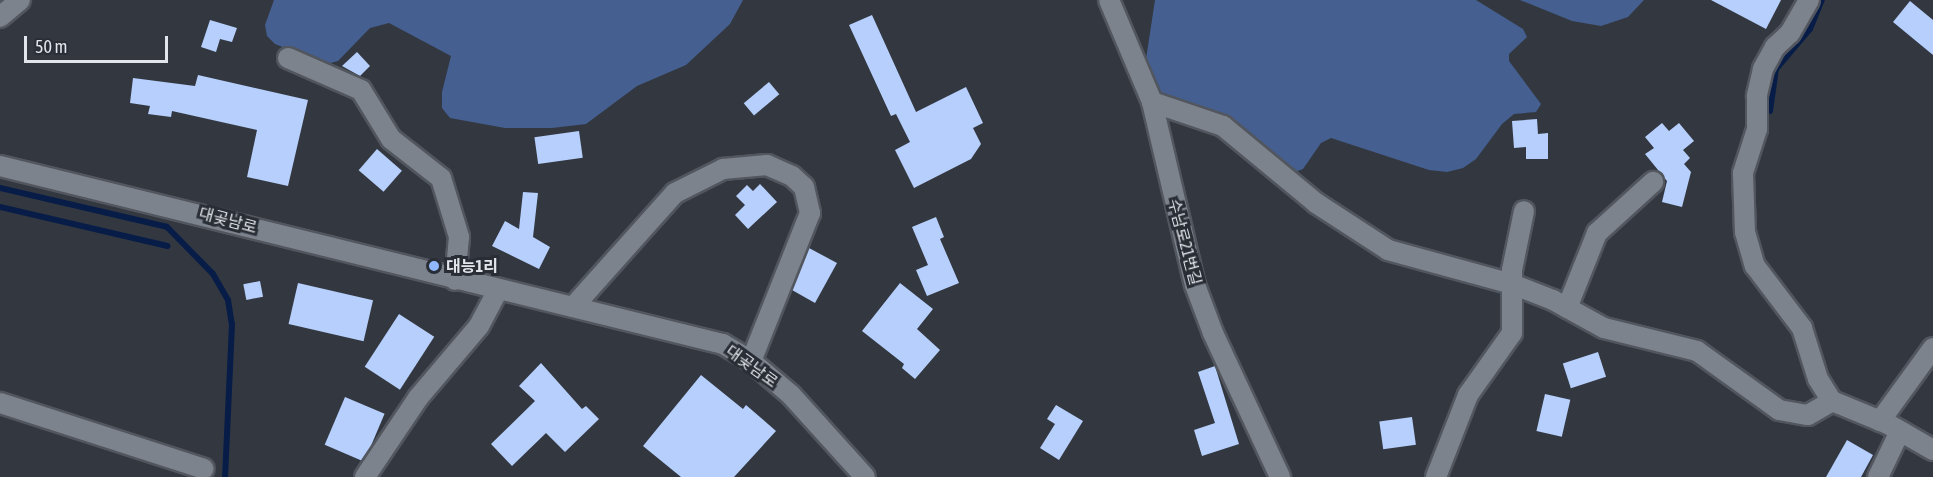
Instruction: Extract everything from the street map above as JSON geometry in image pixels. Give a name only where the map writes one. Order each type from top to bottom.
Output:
[{"type":"street","points":[[0,17],[20,0]]},
{"type":"street","name":"수남로21번길","points":[[1109,0],[1152,102],[1195,285],[1213,333],[1280,477]]},
{"type":"street","points":[[1809,0],[1790,33],[1775,48],[1763,69],[1757,96],[1756,129],[1743,173],[1741,210],[1755,266],[1795,314],[1818,379],[1832,401],[1880,421],[1933,450]]},
{"type":"street","points":[[288,58],[362,90],[391,140],[441,178],[459,237],[456,280]]},
{"type":"street","points":[[1152,102],[1223,126],[1316,203],[1388,250],[1429,264],[1512,284],[1567,308],[1604,328],[1697,351],[1779,410],[1808,415],[1832,401]]},
{"type":"street","points":[[573,307],[675,193],[723,169],[767,165],[792,176],[804,187],[810,213],[751,361]]},
{"type":"street","name":"대곶남로","points":[[0,166],[176,206],[456,280],[723,344],[751,361],[791,395],[865,477]]},
{"type":"street","points":[[1567,308],[1597,233],[1653,182]]},
{"type":"street","points":[[1436,477],[1468,395],[1512,333],[1512,284],[1524,211]]},
{"type":"street","points":[[365,477],[418,398],[479,326],[498,290]]},
{"type":"street","points":[[1880,421],[1933,348]]},
{"type":"street","points":[[0,403],[204,469]]},
{"type":"street","points":[[1878,477],[1900,431]]},
{"type":"shaded area","points":[[274,0],[743,0],[730,24],[686,65],[637,86],[586,124],[552,128],[505,128],[450,118],[442,108],[442,92],[451,56],[389,23],[370,28],[338,61],[327,64],[275,44],[267,36],[265,25]]},
{"type":"shaded area","points":[[1155,0],[1476,0],[1523,29],[1527,37],[1509,54],[1509,61],[1541,104],[1536,112],[1514,114],[1502,124],[1476,159],[1463,168],[1447,172],[1429,170],[1331,138],[1321,143],[1303,169],[1295,172],[1156,91],[1145,66]]},
{"type":"shaded area","points":[[1520,0],[1644,0],[1628,17],[1601,26],[1572,21]]},
{"type":"building","points":[[1711,0],[1781,0],[1766,29]]},
{"type":"building","points":[[1910,1],[1933,20],[1933,55],[1893,22]]},
{"type":"building","points":[[872,15],[916,112],[966,87],[983,123],[973,128],[981,144],[971,159],[914,188],[895,150],[910,142],[896,114],[891,116],[849,25]]},
{"type":"building","points":[[210,20],[237,28],[232,42],[220,39],[216,52],[201,47]]},
{"type":"building","points":[[357,52],[370,66],[360,76],[342,66]]},
{"type":"building","points":[[198,75],[308,100],[288,186],[247,177],[257,130],[172,111],[171,117],[148,114],[150,106],[130,103],[133,78],[195,86]]},
{"type":"building","points":[[769,82],[779,94],[754,115],[744,103]]},
{"type":"building","points":[[1537,119],[1538,134],[1548,133],[1548,159],[1526,159],[1526,147],[1514,148],[1512,121]]},
{"type":"building","points":[[1662,123],[1669,131],[1679,123],[1694,141],[1683,150],[1690,158],[1684,164],[1691,172],[1682,207],[1662,202],[1667,181],[1645,154],[1654,148],[1645,137]]},
{"type":"building","points":[[579,131],[583,158],[538,164],[534,137]]},
{"type":"building","points":[[377,149],[402,171],[384,192],[359,170]]},
{"type":"building","points":[[760,184],[777,202],[748,229],[735,215],[745,205],[736,196],[747,185],[753,191]]},
{"type":"building","points":[[523,192],[538,193],[533,237],[550,247],[539,269],[492,246],[505,221],[519,229]]},
{"type":"building","points":[[936,217],[944,237],[940,239],[959,283],[927,296],[916,270],[928,265],[912,227]]},
{"type":"building","points":[[809,248],[837,263],[815,303],[792,290]]},
{"type":"building","points":[[260,281],[263,297],[246,300],[243,284]]},
{"type":"building","points":[[298,283],[373,300],[364,341],[289,324]]},
{"type":"building","points":[[900,283],[933,309],[917,329],[940,350],[915,379],[902,368],[904,364],[862,331]]},
{"type":"building","points":[[399,314],[434,337],[400,390],[365,367]]},
{"type":"building","points":[[1598,352],[1606,377],[1571,388],[1563,363]]},
{"type":"building","points":[[541,363],[582,409],[586,406],[599,419],[565,452],[546,433],[512,466],[491,444],[535,401],[519,386]]},
{"type":"building","points":[[1215,366],[1239,444],[1202,456],[1194,430],[1215,423],[1198,372]]},
{"type":"building","points":[[701,375],[743,409],[746,405],[776,431],[734,477],[681,477],[643,446]]},
{"type":"building","points":[[1545,394],[1570,400],[1562,437],[1536,431]]},
{"type":"building","points":[[345,397],[385,414],[364,462],[325,445]]},
{"type":"building","points":[[1056,405],[1083,421],[1059,460],[1040,448],[1055,424],[1047,419]]},
{"type":"building","points":[[1412,417],[1416,445],[1383,449],[1379,422]]},
{"type":"building","points":[[1847,440],[1873,455],[1861,477],[1826,477]]},
{"type":"waterway","points":[[1770,111],[1776,69],[1810,29],[1822,0]]},
{"type":"waterway","points":[[0,188],[167,227],[213,274],[228,300],[232,324],[225,477]]},
{"type":"waterway","points":[[0,207],[168,246]]},
{"type":"place","name":"대능1리","points":[[434,266]]}]
